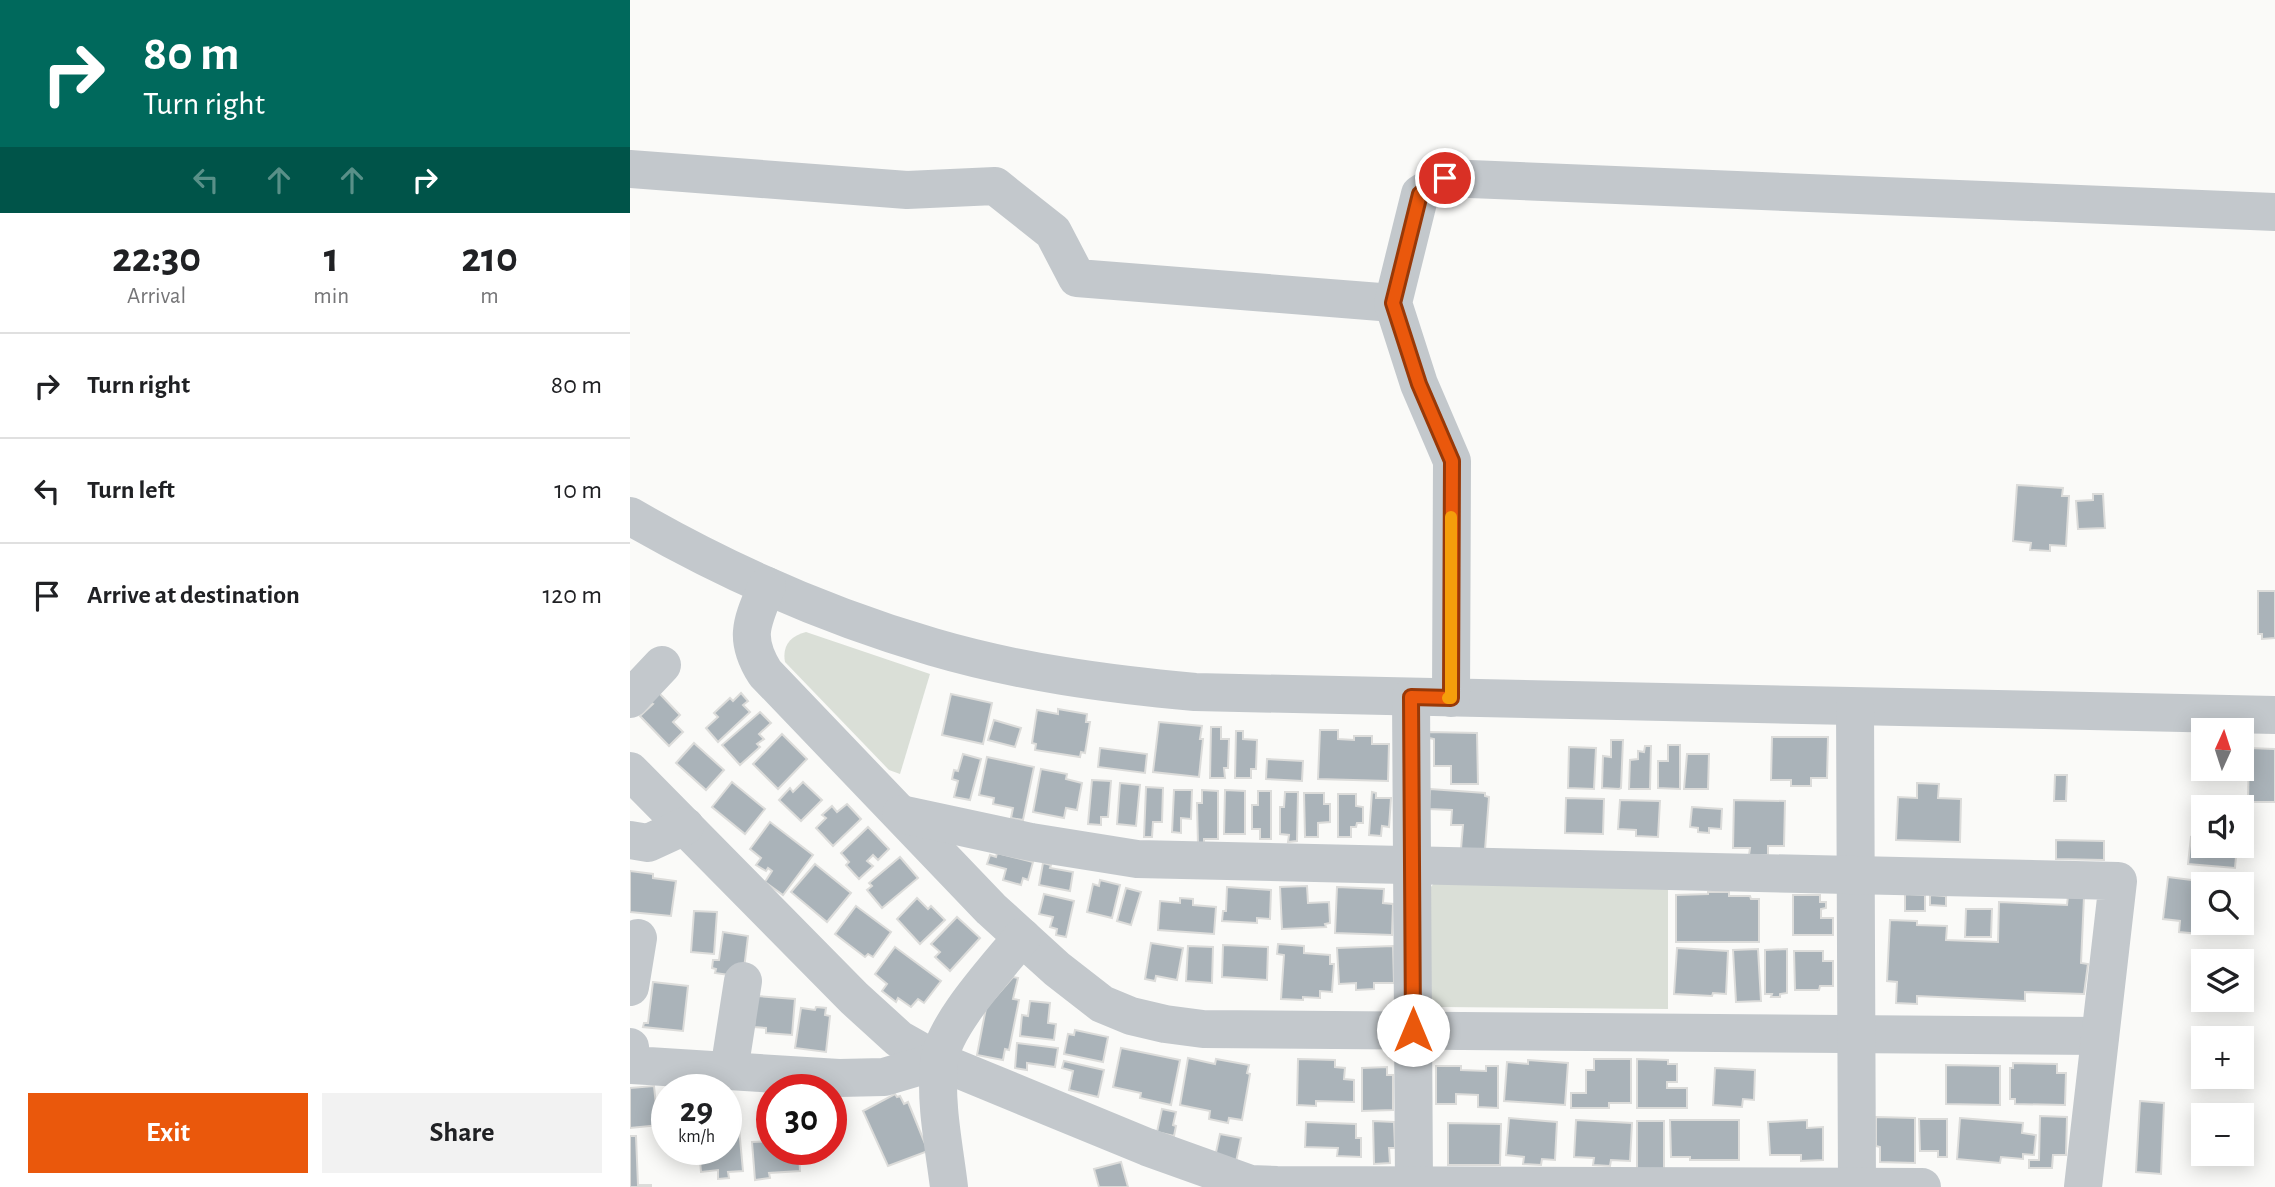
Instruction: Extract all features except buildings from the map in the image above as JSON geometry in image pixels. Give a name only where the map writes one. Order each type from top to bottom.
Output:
[{"type":"street","points":[[630,169],[907,190],[995,186],[1054,232],[1077,278],[1393,303]]},
{"type":"street","points":[[1451,698],[1452,461],[1419,384],[1393,303],[1420,194],[1445,178],[2275,212]]},
{"type":"street","points":[[630,516],[686,548],[767,586],[866,625],[932,647],[1056,675],[1121,685],[1195,692],[2275,715]]},
{"type":"street","points":[[767,586],[756,613],[752,634],[754,654],[765,673],[991,909],[1056,969],[1102,1003],[1131,1016],[1203,1029],[2100,1036]]},
{"type":"street","points":[[630,699],[662,665]]},
{"type":"street","points":[[1411,697],[1415,1185]]},
{"type":"street","points":[[1854,707],[1857,1186]]},
{"type":"street","points":[[630,771],[869,1013],[899,1039],[939,1060],[1136,1143],[1220,1175],[1250,1184],[1276,1186],[1922,1187]]},
{"type":"street","points":[[901,814],[1031,842],[1137,859],[2118,881],[2083,1187]]},
{"type":"street","points":[[630,840],[648,843],[685,826]]},
{"type":"street","points":[[949,1187],[937,1101],[939,1060],[954,1023],[1022,937]]},
{"type":"street","points":[[630,987],[638,938]]},
{"type":"street","points":[[729,1071],[743,981]]},
{"type":"street","points":[[630,1047],[632,1065],[831,1078],[884,1077],[939,1060]]},
{"type":"shaded area","points":[[806,632],[930,674],[900,774],[889,770],[785,662],[788,642]]},
{"type":"shaded area","points":[[1435,882],[1668,887],[1668,1009],[1441,1007],[1427,994],[1425,894]]},
{"type":"slow traffic","points":[[1448,698],[1451,698],[1451,517]]},
{"type":"route","points":[[1413,1030],[1411,697],[1451,698],[1452,461],[1419,384],[1393,303],[1420,194],[1445,178]]}]
